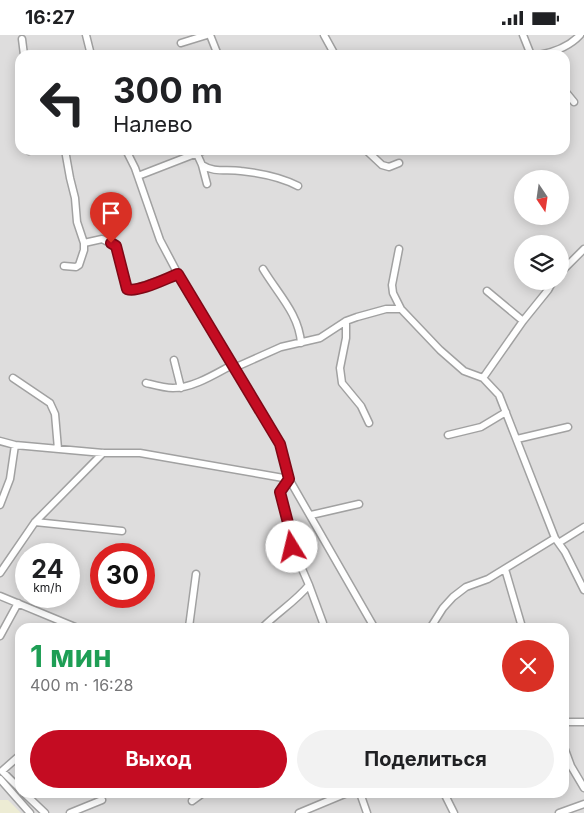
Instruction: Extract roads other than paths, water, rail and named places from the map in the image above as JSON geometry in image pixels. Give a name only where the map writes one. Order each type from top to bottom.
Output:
[{"type":"street","points":[[86,35],[90,50]]},
{"type":"street","points":[[181,43],[209,35],[216,50]]},
{"type":"street","points":[[324,35],[332,50]]},
{"type":"street","points":[[523,35],[529,50]]},
{"type":"street","points":[[558,50],[572,43],[580,35]]},
{"type":"street","points":[[22,39],[23,50]]},
{"type":"street","points":[[570,97],[574,101]]},
{"type":"street","points":[[64,266],[76,267],[79,265],[84,250],[84,243],[77,222],[76,198],[66,155]]},
{"type":"street","points":[[128,155],[160,240],[178,274],[280,444],[289,479],[372,623]]},
{"type":"street","points":[[138,177],[194,155]]},
{"type":"street","points":[[197,155],[207,184]]},
{"type":"street","points":[[371,155],[382,165],[389,167],[399,163]]},
{"type":"street","points":[[202,165],[210,170],[242,171],[287,180],[298,186]]},
{"type":"street","points":[[84,243],[102,239],[116,246],[127,289],[131,290],[178,274]]},
{"type":"street","points":[[399,249],[392,285],[401,309],[440,350],[464,371],[483,378],[499,395],[558,540],[584,589]]},
{"type":"street","points":[[569,264],[584,249]]},
{"type":"street","points":[[263,269],[296,320],[300,330],[301,343]]},
{"type":"street","points":[[483,378],[523,321],[548,290]]},
{"type":"street","points":[[487,291],[523,321]]},
{"type":"street","points":[[146,383],[167,388],[181,387],[281,347],[320,338],[346,321],[386,309],[401,309]]},
{"type":"street","points":[[346,321],[346,338],[340,367],[342,383],[361,407],[369,423]]},
{"type":"street","points":[[174,360],[181,387]]},
{"type":"street","points":[[13,378],[50,403],[55,414],[58,449]]},
{"type":"street","points":[[448,435],[482,427],[506,412]]},
{"type":"street","points":[[517,439],[568,427]]},
{"type":"street","points":[[0,441],[15,445],[103,453],[140,453],[289,479]]},
{"type":"street","points":[[0,505],[10,479],[15,445]]},
{"type":"street","points":[[0,573],[35,522],[103,453]]},
{"type":"street","points":[[289,479],[280,492],[292,547],[323,623]]},
{"type":"street","points":[[311,515],[359,504]]},
{"type":"street","points":[[35,522],[122,531]]},
{"type":"street","points":[[434,623],[443,608],[466,587],[488,579],[584,527]]},
{"type":"street","points":[[505,569],[521,623]]},
{"type":"street","points":[[190,623],[196,574]]},
{"type":"street","points":[[267,623],[300,597],[309,585]]},
{"type":"street","points":[[0,596],[15,602]]},
{"type":"street","points":[[0,636],[15,608]]},
{"type":"street","points":[[30,608],[65,623]]},
{"type":"street","points":[[569,722],[584,722]]},
{"type":"street","points":[[15,759],[1,771],[15,784]]},
{"type":"street","points":[[569,761],[584,788]]},
{"type":"street","points":[[0,779],[15,796]]},
{"type":"street","points":[[17,798],[30,813]]},
{"type":"street","points":[[29,798],[45,813]]},
{"type":"street","points":[[192,801],[196,798]]},
{"type":"street","points":[[299,813],[336,798]]},
{"type":"street","points":[[362,798],[368,813]]},
{"type":"street","points":[[446,798],[454,813]]},
{"type":"street","points":[[70,813],[102,800]]},
{"type":"street","points":[[563,812],[584,803]]}]
